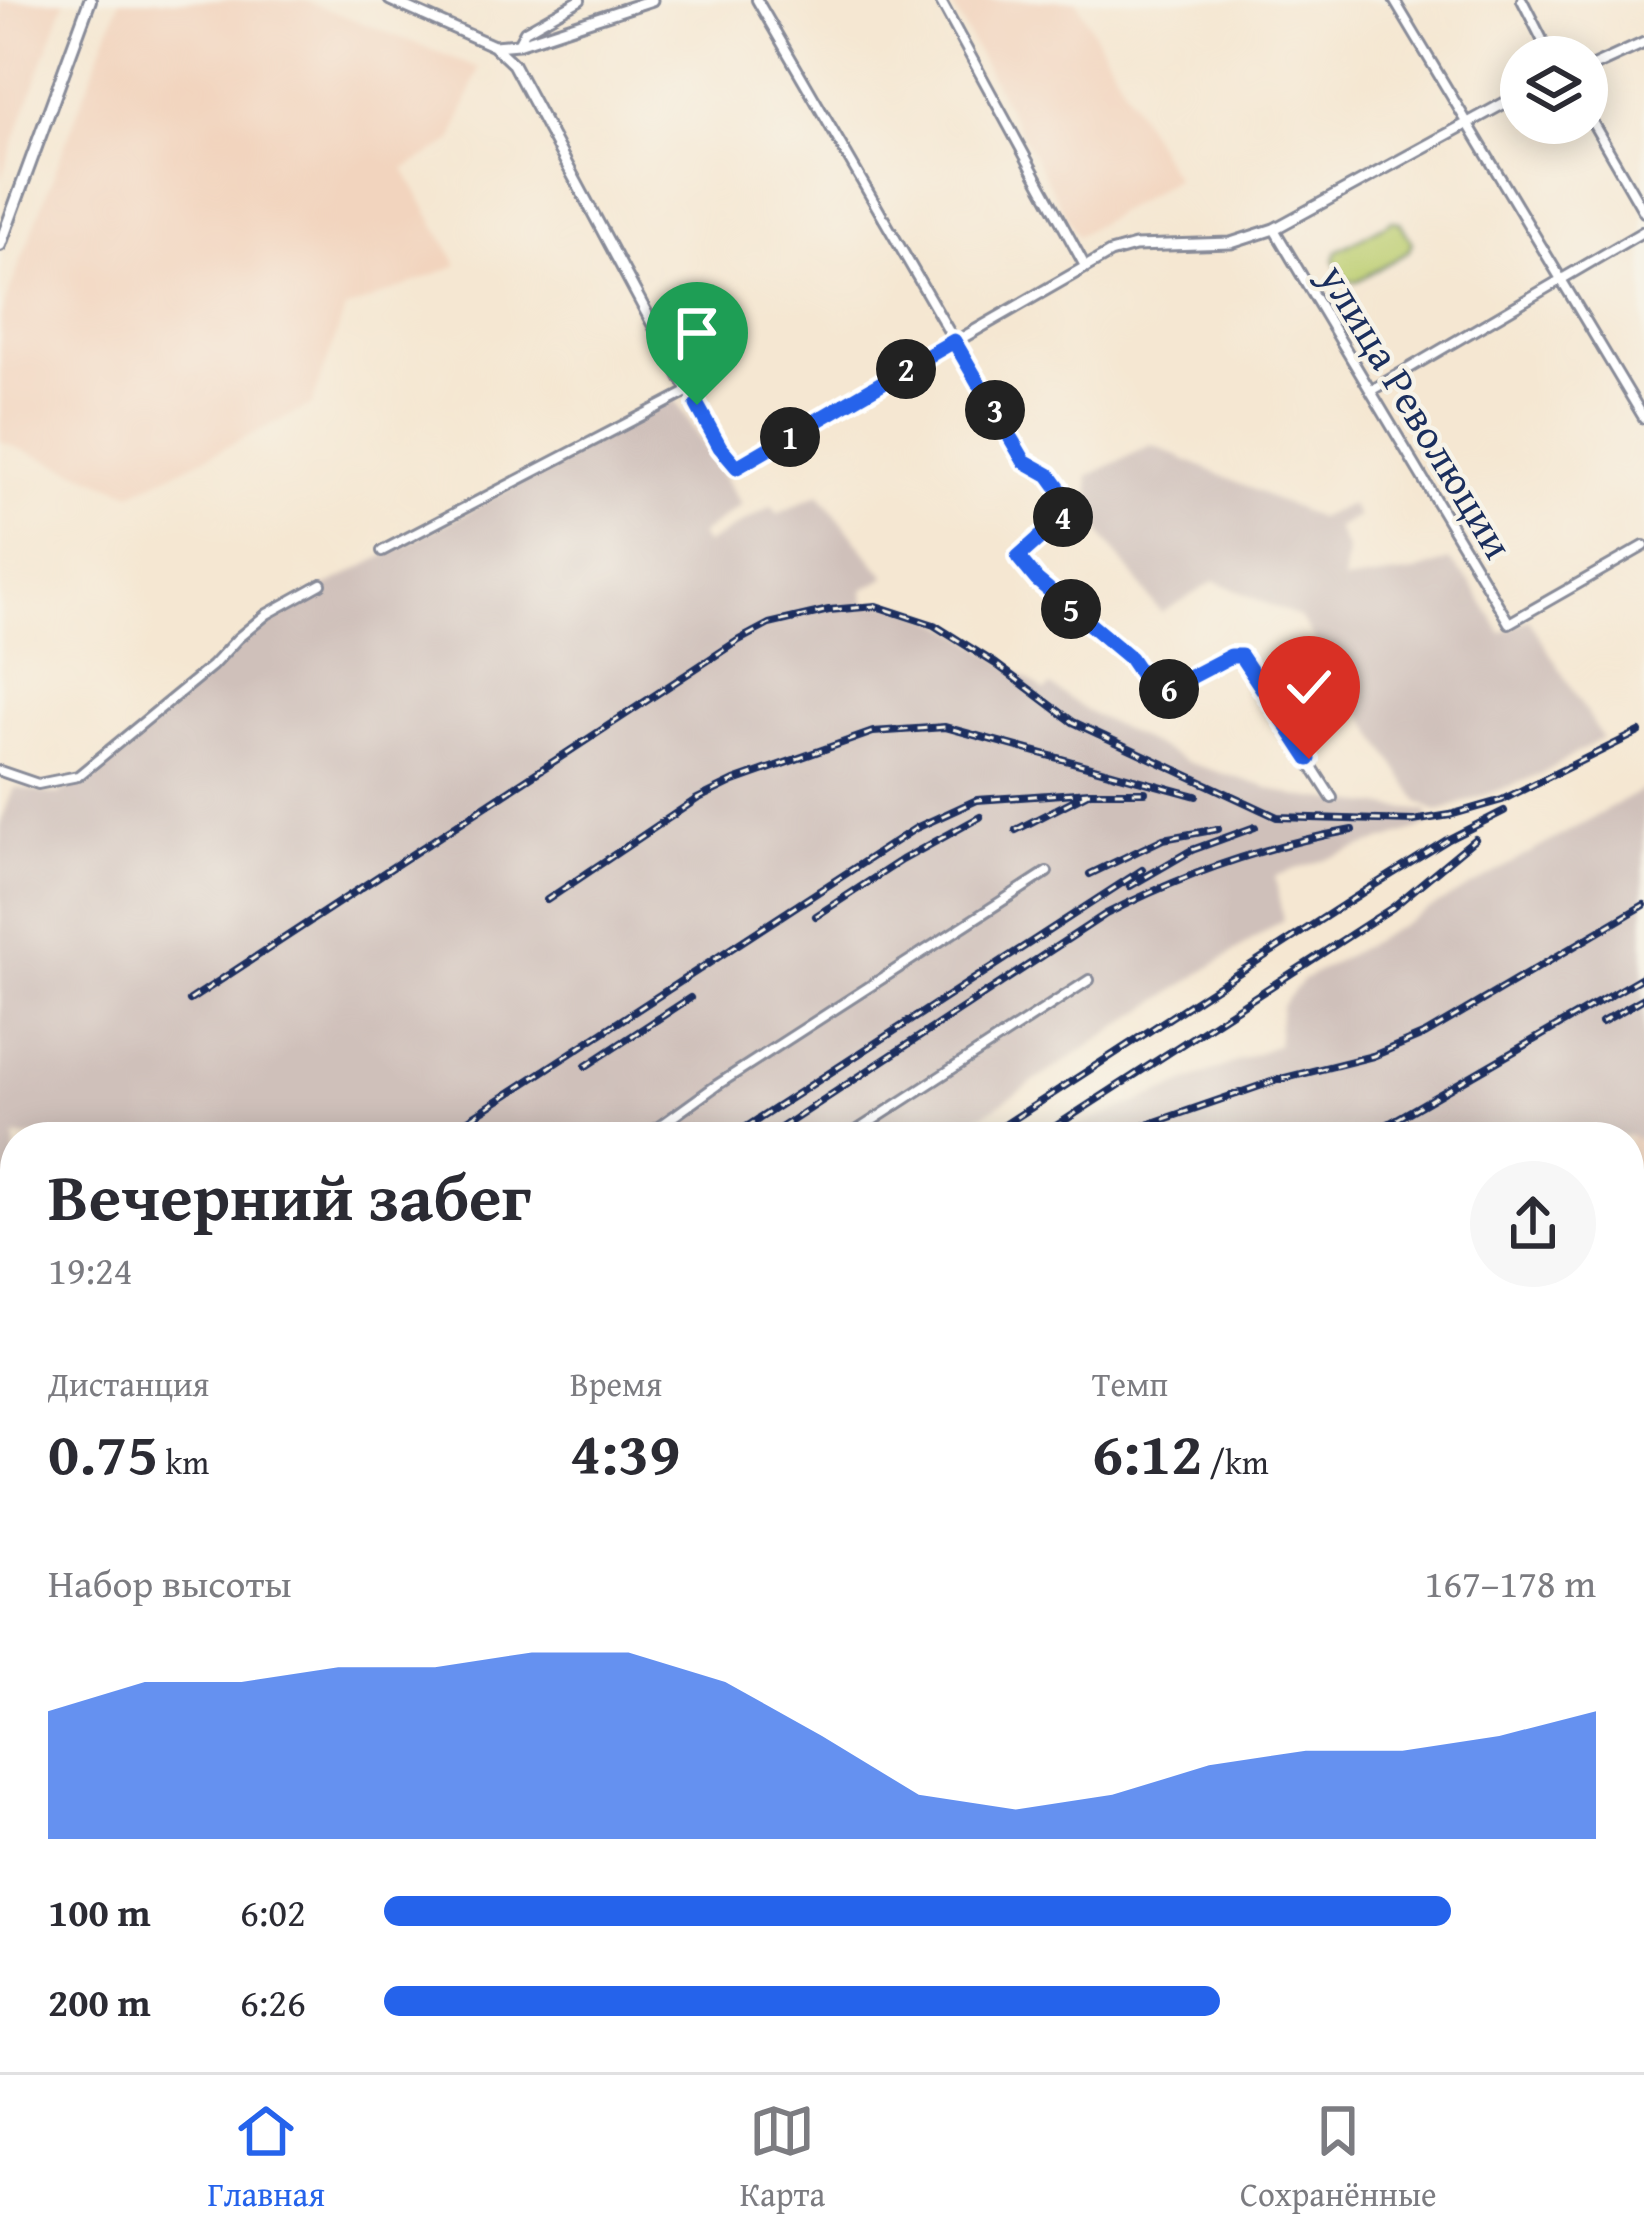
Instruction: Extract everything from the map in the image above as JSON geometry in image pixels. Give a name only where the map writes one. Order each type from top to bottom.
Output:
[{"type":"main road","points":[[0,245],[90,0]]},
{"type":"street","points":[[390,0],[494,46],[513,64],[688,391],[737,467],[1084,266],[1136,246],[1231,243],[1274,229],[1500,105]]},
{"type":"street","points":[[518,44],[525,31],[580,0]]},
{"type":"street","points":[[494,46],[518,44],[652,0]]},
{"type":"street","points":[[757,0],[1024,461],[1049,475],[1065,497],[1063,517],[1018,557],[1037,580],[1130,658],[1148,688],[1160,693],[1231,656],[1241,656],[1331,798]]},
{"type":"street","points":[[940,0],[1084,266]]},
{"type":"street","points":[[1394,0],[1644,418]]},
{"type":"street","points":[[1522,0],[1540,36]]},
{"type":"street","points":[[1608,59],[1644,43]]},
{"type":"street","points":[[1605,144],[1644,212]]},
{"type":"street","name":"улица Революции","points":[[1274,229],[1509,623],[1644,546]]},
{"type":"street","points":[[1372,390],[1644,231]]},
{"type":"street","points":[[382,551],[688,391]]},
{"type":"street","points":[[0,771],[38,784],[78,776],[212,666],[267,614],[321,584]]},
{"type":"street","points":[[666,1122],[1047,872]]},
{"type":"street","points":[[871,1122],[1089,980]]},
{"type":"shaded area","points":[[0,0],[65,0],[0,181]]},
{"type":"shaded area","points":[[120,0],[303,0],[479,68],[452,142],[404,169],[458,265],[345,310],[312,405],[132,493],[0,441],[0,316]]},
{"type":"shaded area","points":[[949,0],[1076,0],[1175,179],[1077,236]]},
{"type":"shaded area","points":[[670,392],[741,505],[699,535],[706,544],[772,506],[778,514],[819,494],[886,577],[863,590],[865,603],[904,605],[956,630],[1045,691],[1051,686],[1088,712],[1190,763],[1295,796],[1427,811],[1430,825],[1275,876],[1283,920],[972,1122],[0,1122],[0,825],[14,787],[58,795],[144,734],[240,645],[321,589],[477,507]]},
{"type":"shaded area","points":[[1152,445],[1318,518],[1350,504],[1358,517],[1336,527],[1347,551],[1343,582],[1413,573],[1449,560],[1470,582],[1502,633],[1529,619],[1602,738],[1540,775],[1437,812],[1419,802],[1300,618],[1215,581],[1161,613],[1101,533],[1088,476]]},
{"type":"shaded area","points":[[1644,789],[1644,1122],[1090,1122],[1277,1045],[1281,1006],[1303,980]]},
{"type":"green space","points":[[1392,221],[1400,222],[1412,243],[1408,252],[1355,282],[1346,280],[1334,260],[1337,251]]},
{"type":"railway","points":[[190,1000],[739,640],[769,624],[829,610],[876,606],[934,625],[1073,722],[1277,817],[1413,821],[1450,815],[1502,800],[1639,732]]},
{"type":"railway","points":[[547,900],[697,799],[734,781],[873,732],[945,727],[1196,796]]},
{"type":"railway","points":[[1016,830],[1090,792],[1145,792]]},
{"type":"railway","points":[[465,1122],[916,828],[977,800],[1090,792]]},
{"type":"railway","points":[[1009,1122],[1371,887],[1504,811]]},
{"type":"railway","points":[[816,916],[980,817]]},
{"type":"railway","points":[[1130,886],[1192,850],[1255,827]]},
{"type":"railway","points":[[1090,874],[1163,839],[1218,829]]},
{"type":"railway","points":[[790,1122],[1106,914],[1226,863],[1352,830]]},
{"type":"railway","points":[[1062,1122],[1392,908],[1475,839]]},
{"type":"railway","points":[[754,1122],[1142,870]]},
{"type":"railway","points":[[1155,1122],[1277,1080],[1373,1056],[1425,1034],[1644,905]]},
{"type":"railway","points":[[1392,1122],[1644,976]]},
{"type":"railway","points":[[586,1066],[690,998]]},
{"type":"railway","points":[[1602,1022],[1644,998]]},
{"type":"route","points":[[697,405],[737,467],[954,341],[1024,461],[1049,475],[1065,497],[1063,517],[1018,557],[1037,580],[1130,658],[1153,692],[1160,693],[1237,653],[1309,759]]}]
